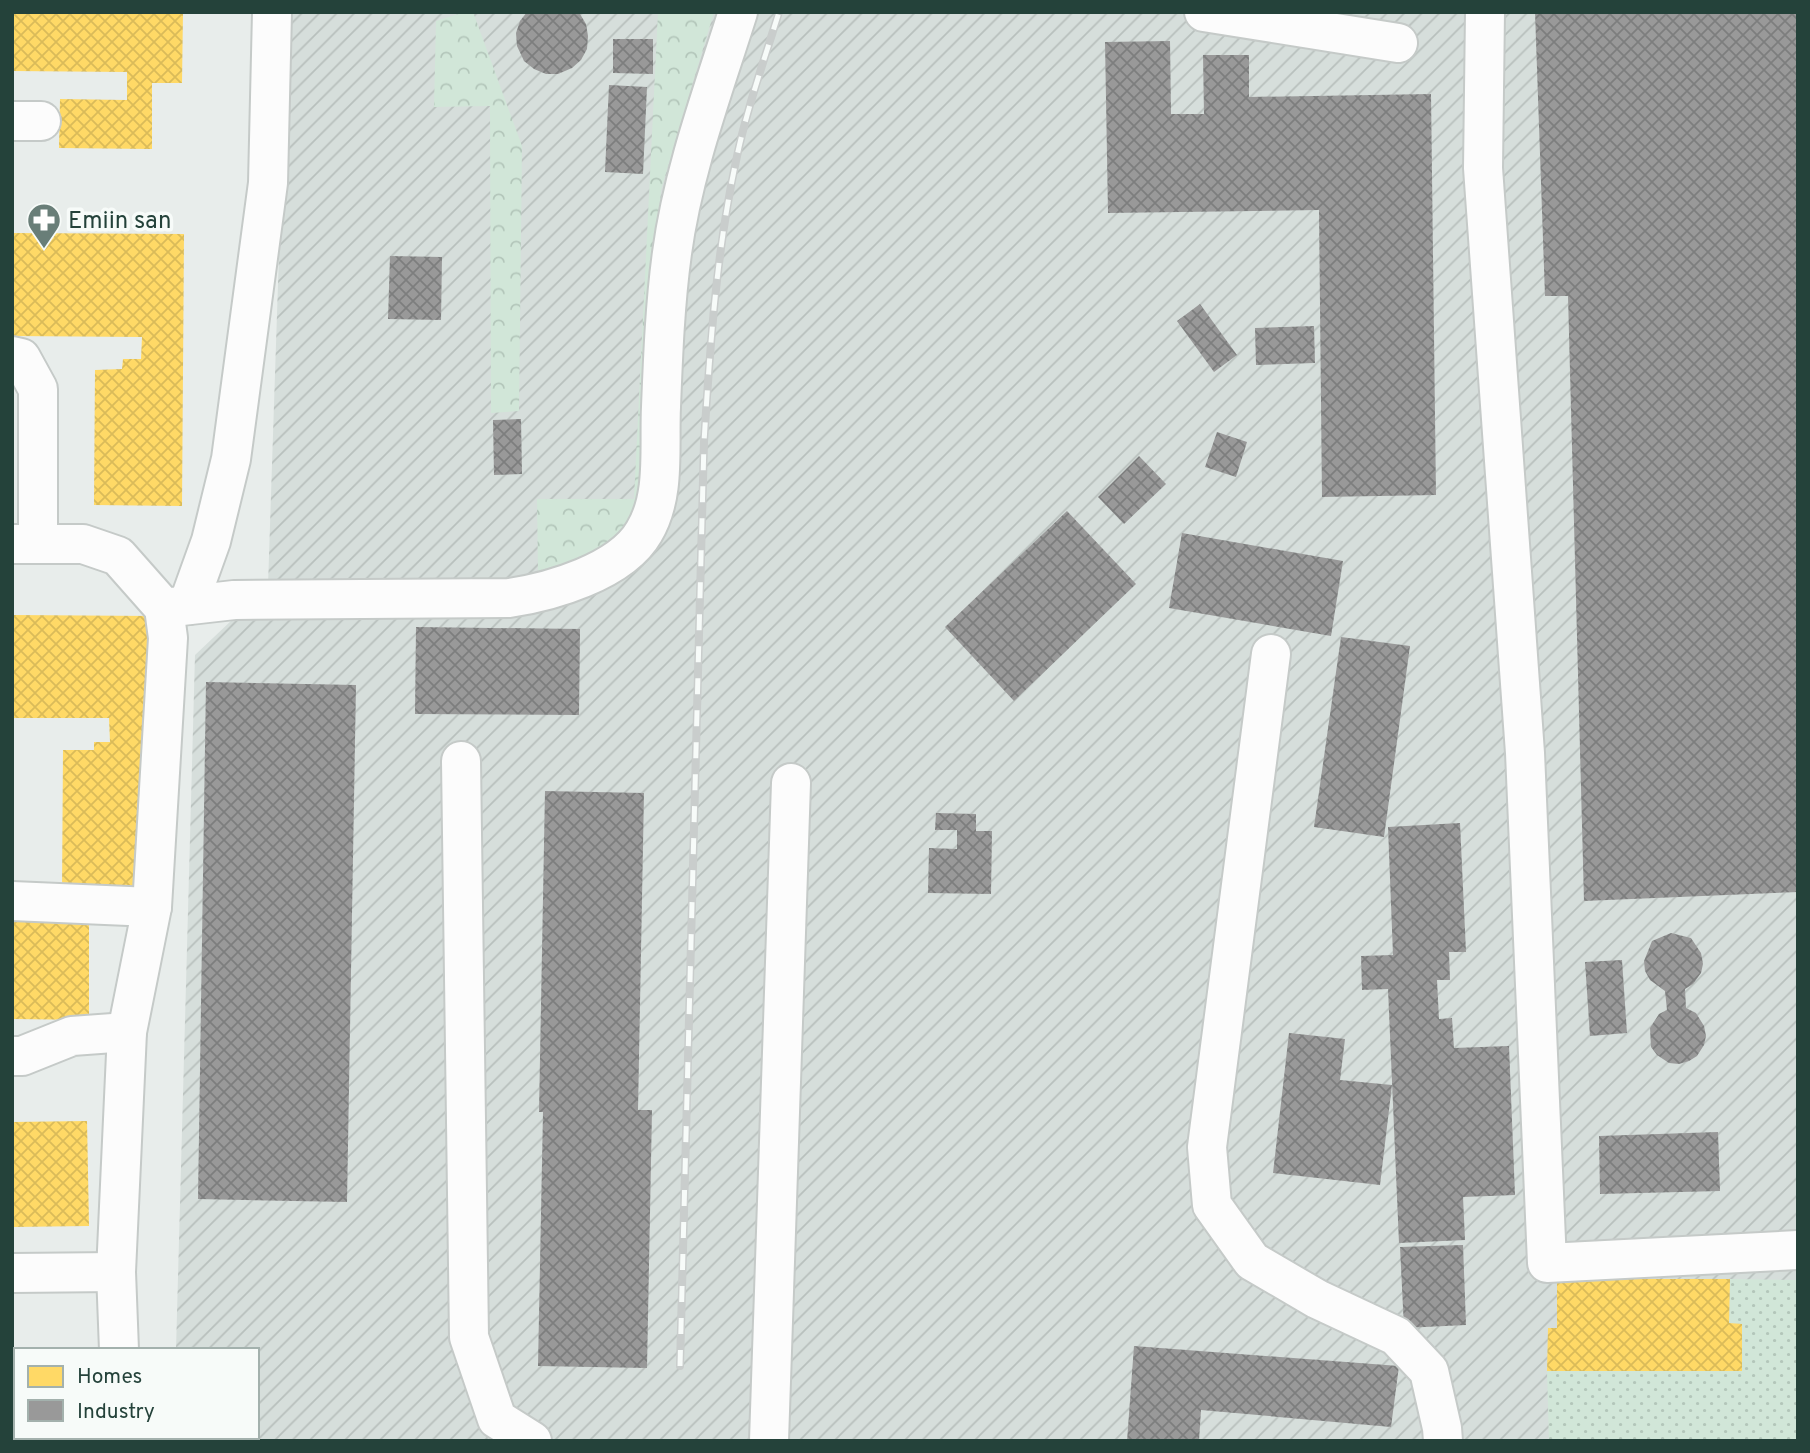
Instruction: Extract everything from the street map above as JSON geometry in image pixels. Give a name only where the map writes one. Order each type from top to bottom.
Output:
[{"type":"lane","points":[[118,1348],[116,1272],[127,1032],[152,907],[168,638],[176,607],[211,541],[231,459],[268,183],[272,12]]},
{"type":"lane","points":[[12,356],[21,358],[38,389],[25,544],[83,544],[118,556],[176,607],[234,600],[509,598],[548,590],[574,581],[611,563],[636,543],[649,523],[658,489],[665,313],[678,219],[699,135],[738,12]]},
{"type":"lane","points":[[1204,12],[1398,43]]},
{"type":"lane","points":[[1485,12],[1483,167],[1525,754],[1547,1263],[1798,1250]]},
{"type":"lane","points":[[1271,654],[1207,1147],[1212,1205],[1252,1261],[1317,1300],[1396,1336],[1429,1371],[1443,1441]]},
{"type":"lane","points":[[461,761],[469,1337],[497,1419],[532,1441]]},
{"type":"lane","points":[[769,1441],[791,783]]},
{"type":"lane","points":[[12,901],[152,907]]},
{"type":"lane","points":[[12,1056],[22,1056],[72,1036],[127,1032]]},
{"type":"lane","points":[[12,1273],[116,1272]]},
{"type":"shaded area","points":[[287,12],[1798,12],[1798,1441],[173,1441],[259,1439],[259,1348],[176,1348],[195,655],[268,586]]},
{"type":"green space","points":[[473,12],[522,146],[519,411],[491,413],[490,106],[434,107],[436,21]]},
{"type":"green space","points":[[658,12],[714,12],[661,190],[639,502],[632,517],[611,540],[568,562],[538,572],[537,499],[634,499]]},
{"type":"green space","points":[[1730,1279],[1798,1280],[1798,1441],[1549,1441],[1547,1371],[1742,1324],[1729,1323]]},
{"type":"building: Homes","points":[[12,12],[183,12],[182,83],[152,83],[152,149],[59,148],[60,99],[127,100],[127,72],[12,71]]},
{"type":"building: Homes","points":[[12,233],[184,234],[182,506],[94,505],[95,370],[122,369],[123,359],[141,359],[142,337],[12,336]]},
{"type":"building: Homes","points":[[12,615],[153,616],[151,895],[62,894],[63,750],[94,750],[94,742],[110,742],[109,718],[12,718]]},
{"type":"building: Homes","points":[[12,922],[89,922],[89,1020],[12,1019]]},
{"type":"building: Homes","points":[[87,1121],[89,1226],[12,1227],[12,1122]]},
{"type":"building: Homes","points":[[1557,1279],[1730,1279],[1729,1323],[1742,1324],[1742,1371],[1547,1371],[1548,1328],[1557,1328]]},
{"type":"building: Homes","points":[[12,1351],[14,1351],[14,1434]]},
{"type":"building: Industry","points":[[527,12],[578,12],[586,24],[588,36],[587,49],[581,60],[572,68],[558,74],[546,74],[524,61],[517,46],[516,33]]},
{"type":"building: Industry","points":[[1535,12],[1798,12],[1798,892],[1584,901],[1568,296],[1545,296]]},
{"type":"building: Industry","points":[[613,39],[653,39],[653,74],[613,73]]},
{"type":"building: Industry","points":[[1170,41],[1171,114],[1204,114],[1203,55],[1249,55],[1249,97],[1431,94],[1436,495],[1322,497],[1319,210],[1108,213],[1105,42]]},
{"type":"building: Industry","points":[[609,85],[647,87],[643,174],[605,172]]},
{"type":"building: Industry","points":[[390,256],[442,257],[441,320],[388,319]]},
{"type":"building: Industry","points":[[1200,304],[1237,355],[1214,372],[1177,321]]},
{"type":"building: Industry","points":[[1314,326],[1315,363],[1256,365],[1255,328]]},
{"type":"building: Industry","points":[[521,419],[522,474],[494,475],[493,420]]},
{"type":"building: Industry","points":[[1217,432],[1247,442],[1236,477],[1205,467]]},
{"type":"building: Industry","points":[[1139,456],[1166,484],[1124,524],[1098,497]]},
{"type":"building: Industry","points":[[1067,511],[1136,584],[1014,701],[945,627]]},
{"type":"building: Industry","points":[[1182,533],[1343,561],[1331,636],[1169,608]]},
{"type":"building: Industry","points":[[416,627],[580,629],[579,715],[415,714]]},
{"type":"building: Industry","points":[[1341,637],[1410,646],[1384,837],[1314,827]]},
{"type":"building: Industry","points":[[206,682],[356,685],[347,1202],[198,1199]]},
{"type":"building: Industry","points":[[545,791],[644,793],[638,1110],[652,1110],[647,1368],[538,1366]]},
{"type":"building: Industry","points":[[936,813],[976,814],[976,831],[992,831],[991,894],[928,893],[929,848],[957,849],[957,830],[935,830]]},
{"type":"building: Industry","points":[[1460,823],[1466,952],[1449,952],[1450,980],[1437,980],[1439,1019],[1452,1018],[1454,1048],[1509,1046],[1515,1195],[1463,1197],[1465,1240],[1399,1243],[1388,989],[1362,990],[1361,956],[1393,955],[1388,827]]},
{"type":"building: Industry","points":[[1671,933],[1691,938],[1701,953],[1703,964],[1701,973],[1693,984],[1685,989],[1686,1008],[1696,1013],[1704,1026],[1704,1045],[1697,1056],[1679,1064],[1669,1063],[1651,1047],[1650,1028],[1659,1014],[1667,1010],[1665,991],[1650,980],[1644,961],[1652,941]]},
{"type":"building: Industry","points":[[1622,960],[1627,1033],[1590,1036],[1585,962]]},
{"type":"building: Industry","points":[[1289,1033],[1345,1039],[1340,1080],[1392,1085],[1380,1185],[1273,1173]]},
{"type":"building: Industry","points":[[1718,1132],[1720,1191],[1600,1194],[1599,1136]]},
{"type":"building: Industry","points":[[1463,1245],[1466,1325],[1404,1328],[1400,1247]]},
{"type":"building: Industry","points":[[1134,1346],[1399,1366],[1391,1427],[1201,1410],[1199,1441],[1127,1441]]},
{"type":"railway","points":[[680,1366],[704,442],[709,372],[729,196],[745,124],[779,12]]},
{"type":"place","name":"Emiin san","points":[[44,250]]}]
